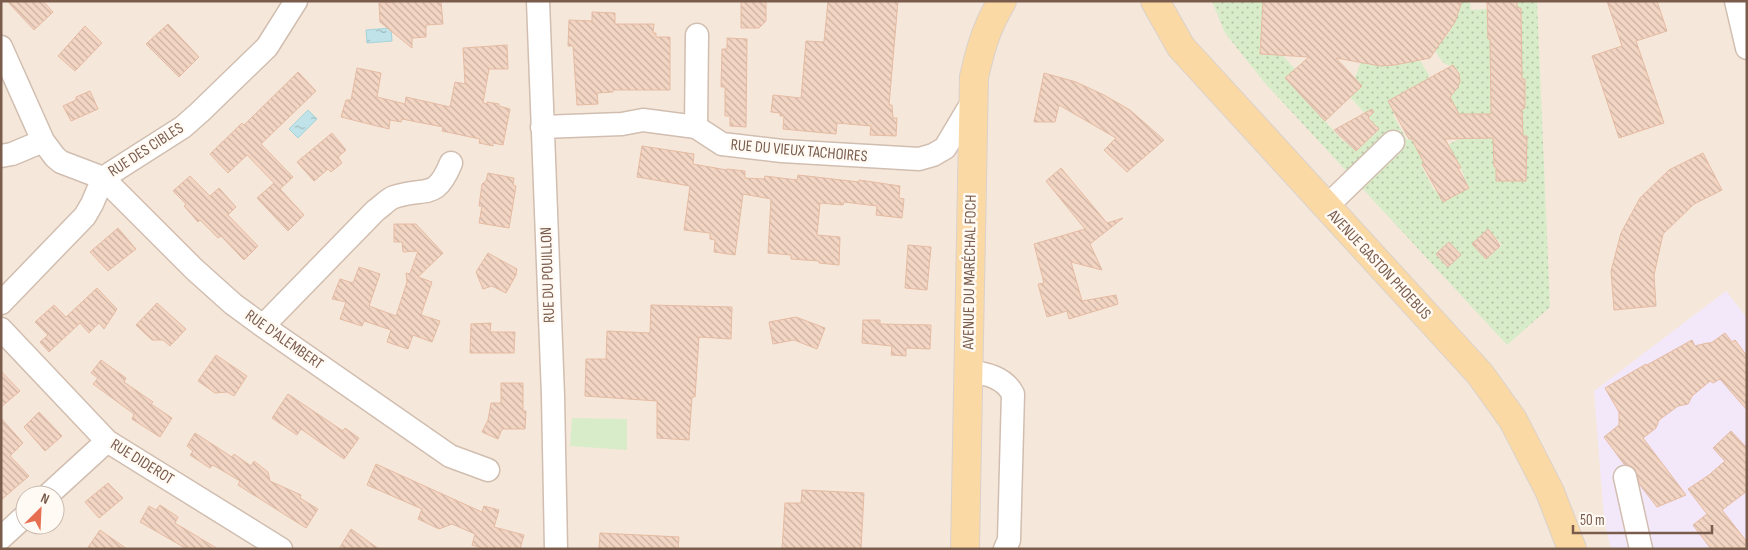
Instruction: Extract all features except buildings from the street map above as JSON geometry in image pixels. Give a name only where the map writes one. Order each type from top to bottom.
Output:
[{"type":"main road","name":"AVENUE DU MARÉCHAL FOCH","points":[[965,549],[974,76],[982,42],[990,22],[1002,1]]},
{"type":"main road","name":"AVENUE GASTON PHOEBUS","points":[[1155,1],[1181,47],[1480,374],[1513,420],[1550,492],[1572,549]]},
{"type":"street","name":"RUE DES CIBLES","points":[[1,303],[85,216],[103,178],[183,127],[200,112],[267,47],[296,1]]},
{"type":"street","name":"RUE DU POUILLON","points":[[538,1],[553,396],[556,549]]},
{"type":"street","points":[[1736,1],[1747,48]]},
{"type":"street","points":[[696,127],[697,35]]},
{"type":"street","points":[[1,47],[43,141],[61,162],[103,178]]},
{"type":"street","name":"RUE DU VIEUX TACHOIRES","points":[[542,128],[622,124],[643,120],[696,127],[722,144],[782,152],[919,159],[933,155],[945,148],[973,101]]},
{"type":"street","points":[[1,156],[12,154],[43,141]]},
{"type":"street","points":[[1326,207],[1393,142]]},
{"type":"street","points":[[263,326],[375,211],[393,197],[428,191],[438,187],[446,176],[451,163]]},
{"type":"street","name":"RUE D'ALEMBERT","points":[[103,178],[194,269],[233,304],[450,456],[488,470]]},
{"type":"street","name":"RUE DIDEROT","points":[[1,329],[107,441],[281,549]]},
{"type":"street","points":[[969,371],[990,375],[1008,385],[1013,394],[1009,540],[1005,549]]},
{"type":"street","points":[[59,485],[107,441]]},
{"type":"street","points":[[1625,477],[1641,549]]},
{"type":"street","points":[[1,538],[15,525]]},
{"type":"shaded area","points":[[1,1],[1747,1],[1747,549],[1,549]]},
{"type":"shaded area","points":[[1726,291],[1747,318],[1747,549],[1611,549],[1604,519],[1594,391]]},
{"type":"green space","points":[[1212,1],[1263,1],[1277,49],[1295,69],[1286,78],[1344,142],[1346,141],[1356,151],[1378,131],[1350,97],[1362,86],[1355,78],[1361,61],[1390,64],[1419,59],[1429,75],[1421,99],[1414,86],[1388,101],[1394,113],[1393,115],[1407,140],[1411,138],[1424,163],[1421,165],[1434,190],[1436,190],[1443,202],[1469,188],[1464,174],[1450,149],[1444,147],[1476,130],[1476,138],[1493,138],[1494,167],[1496,167],[1497,181],[1526,180],[1527,137],[1523,136],[1522,109],[1525,108],[1525,79],[1522,79],[1522,65],[1491,80],[1491,109],[1496,114],[1475,114],[1464,124],[1449,95],[1458,86],[1460,79],[1458,71],[1452,66],[1445,64],[1434,49],[1452,28],[1461,1],[1470,1],[1471,10],[1487,9],[1520,38],[1522,37],[1521,8],[1517,8],[1517,1],[1537,1],[1550,307],[1507,345],[1264,82],[1225,33]],"holes":[[[1488,229],[1502,245],[1486,259],[1472,244]],[[1449,242],[1461,255],[1448,267],[1436,254]]]},
{"type":"green space","points":[[572,418],[627,419],[627,450],[570,446]]},
{"type":"water","points":[[391,28],[392,41],[367,43],[366,30]]},
{"type":"water","points":[[308,110],[317,119],[298,138],[289,129]]}]
